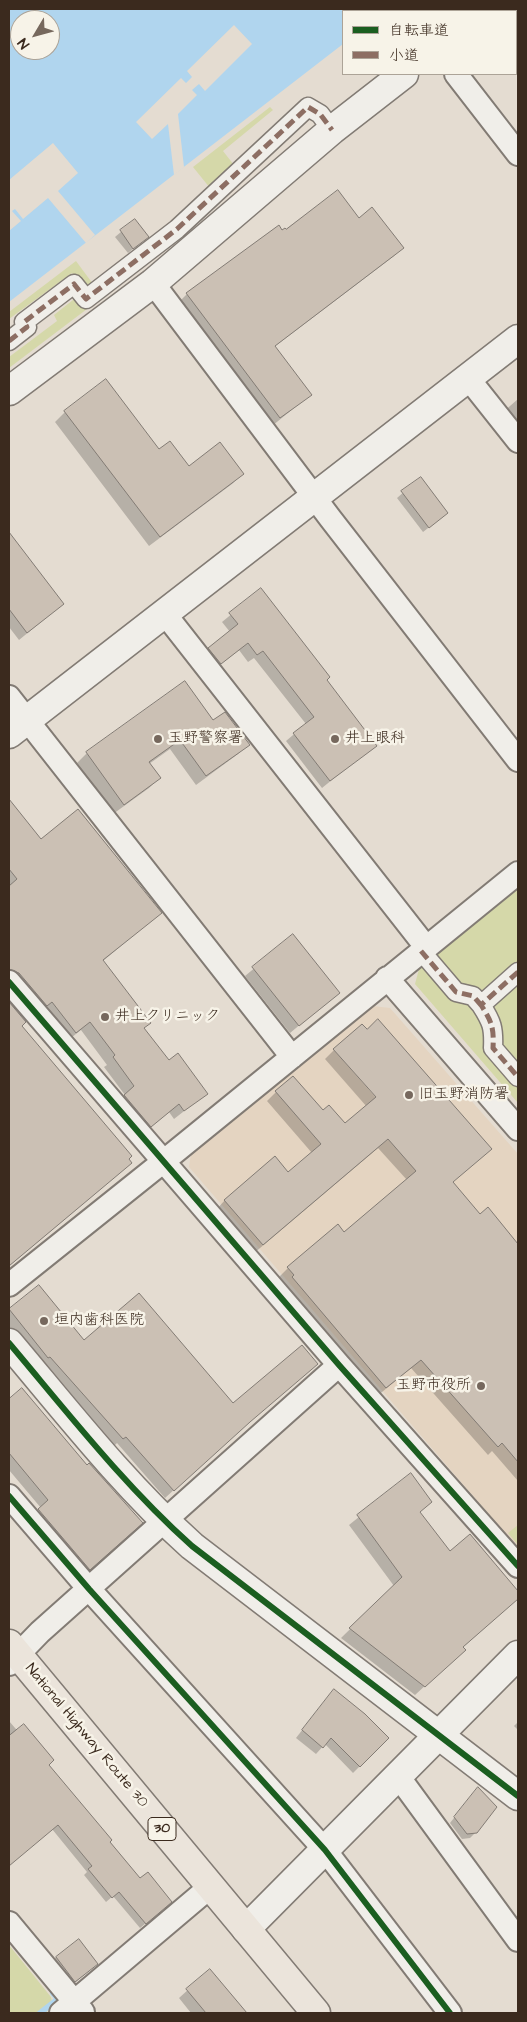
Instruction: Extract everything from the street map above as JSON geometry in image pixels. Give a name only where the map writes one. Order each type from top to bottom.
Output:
[{"type":"highway","name":"National Highway Route 30","points":[[12,1654],[316,2013]]},
{"type":"street","points":[[9,391],[153,283],[332,130],[403,75]]},
{"type":"street","points":[[457,75],[518,154]]},
{"type":"street","points":[[9,341],[27,327],[24,322],[74,284],[86,300],[177,229],[308,107],[320,114],[332,130]]},
{"type":"street","points":[[153,283],[314,497],[518,760]]},
{"type":"street","points":[[18,727],[518,339]]},
{"type":"street","points":[[468,378],[518,441]]},
{"type":"street","points":[[164,614],[456,992],[472,996],[481,1005],[490,1019],[494,1030],[492,1048],[518,1077]]},
{"type":"street","points":[[9,697],[18,727],[292,1058]]},
{"type":"street","points":[[9,1285],[292,1058],[387,978],[518,873]]},
{"type":"street","points":[[481,1005],[518,972]]},
{"type":"street","points":[[387,978],[518,1129]]},
{"type":"street","points":[[9,982],[339,1366],[518,1566]]},
{"type":"street","points":[[9,1343],[110,1463],[165,1521],[192,1546],[518,1796]]},
{"type":"street","points":[[12,1654],[89,1589],[339,1366]]},
{"type":"street","points":[[9,1496],[89,1589],[326,1850],[450,2013]]},
{"type":"street","points":[[246,1929],[518,1655]]},
{"type":"street","points":[[398,1776],[518,1940]]},
{"type":"street","points":[[9,1922],[73,2009],[210,1887]]},
{"type":"shaded area","points":[[373,1006],[390,1008],[518,1154],[518,1548],[189,1167],[191,1154]]},
{"type":"green space","points":[[270,107],[273,110],[223,151],[234,165],[210,188],[193,167]]},
{"type":"green space","points":[[76,261],[93,284],[84,290],[72,273],[9,319],[9,312]]},
{"type":"green space","points":[[78,296],[87,309],[9,368],[9,357],[57,321],[54,315]]},
{"type":"green space","points":[[518,888],[518,1103],[415,984],[419,969]]},
{"type":"green space","points":[[518,1525],[518,1545],[508,1533]]},
{"type":"green space","points":[[9,1945],[51,1997],[53,2007],[45,2013],[9,2013]]},
{"type":"water","points":[[9,9],[382,10],[342,10],[342,45],[9,302]]},
{"type":"pier","points":[[234,25],[252,44],[205,91],[199,84],[192,90],[197,95],[178,114],[184,167],[174,175],[168,124],[152,139],[136,122],[181,78],[186,83],[192,77],[187,71]]},
{"type":"pier","points":[[53,143],[78,173],[58,191],[95,235],[86,243],[48,198],[23,219],[15,209],[12,211],[21,221],[9,231],[9,180]]},
{"type":"building","points":[[338,190],[359,218],[372,207],[404,248],[275,346],[312,395],[280,418],[186,293],[279,225],[282,230],[286,229]]},
{"type":"building","points":[[135,219],[149,237],[133,249],[120,230]]},
{"type":"building","points":[[106,379],[159,449],[170,441],[189,466],[220,442],[244,474],[160,537],[64,411]]},
{"type":"building","points":[[421,477],[448,513],[429,528],[401,491]]},
{"type":"building","points":[[9,532],[64,604],[27,633],[9,609]]},
{"type":"building","points":[[261,588],[330,677],[327,680],[377,746],[330,781],[293,733],[314,717],[263,651],[257,655],[248,643],[221,664],[208,648],[238,624],[229,613]]},
{"type":"building","points":[[185,681],[213,720],[225,712],[250,745],[206,776],[180,740],[149,762],[161,778],[124,805],[86,752]]},
{"type":"building","points":[[9,799],[41,839],[78,809],[162,913],[103,960],[151,1023],[144,1028],[169,1060],[178,1053],[208,1094],[184,1111],[179,1104],[151,1127],[124,1095],[134,1086],[113,1057],[115,1055],[90,1022],[76,1033],[52,1002],[47,1006],[19,973],[9,969],[9,886],[17,879],[9,869]]},
{"type":"building","points":[[293,934],[340,993],[299,1026],[252,967]]},
{"type":"building","points":[[9,1002],[26,1022],[22,1026],[132,1156],[129,1159],[132,1163],[9,1266]]},
{"type":"building","points":[[378,1019],[492,1149],[453,1182],[480,1214],[488,1207],[518,1244],[518,1462],[502,1443],[498,1447],[421,1360],[386,1388],[292,1277],[294,1275],[287,1267],[338,1224],[344,1232],[416,1171],[388,1139],[263,1245],[224,1200],[275,1156],[288,1172],[321,1144],[275,1091],[293,1076],[323,1110],[329,1105],[345,1123],[376,1097],[333,1049],[362,1024],[367,1029]]},
{"type":"building","points":[[39,1285],[84,1340],[139,1293],[233,1403],[302,1345],[318,1364],[174,1491],[126,1437],[123,1439],[50,1357],[48,1358],[9,1309]]},
{"type":"building","points":[[22,1388],[87,1465],[89,1463],[143,1523],[90,1570],[38,1509],[48,1500],[9,1453],[9,1399]]},
{"type":"building","points":[[411,1473],[432,1502],[420,1512],[450,1551],[470,1534],[518,1591],[518,1599],[463,1647],[466,1650],[425,1687],[349,1628],[402,1577],[357,1515]]},
{"type":"building","points":[[334,1689],[365,1714],[389,1738],[360,1767],[331,1738],[323,1748],[302,1730]]},
{"type":"building","points":[[24,1724],[54,1760],[49,1765],[112,1840],[110,1842],[140,1878],[148,1872],[172,1902],[146,1924],[119,1892],[112,1898],[88,1869],[92,1866],[58,1825],[9,1866],[9,1736]]},
{"type":"building","points":[[478,1787],[497,1807],[477,1833],[467,1834],[454,1817]]},
{"type":"building","points":[[79,1939],[98,1964],[75,1982],[56,1957]]},
{"type":"building","points":[[210,1969],[247,2013],[206,2013],[186,1989]]},
{"type":"waterway","points":[[40,2013],[58,1999],[53,1993]]},
{"type":"marked path","points":[[9,341],[27,327],[24,322],[74,284],[86,299],[177,229],[308,107],[320,114],[332,130]]},
{"type":"marked path","points":[[421,951],[456,992],[473,996],[481,1005]]},
{"type":"marked path","points":[[518,972],[481,1005],[492,1025],[493,1048],[518,1077]]},
{"type":"cycle path","points":[[9,982],[339,1365],[518,1566]]},
{"type":"cycle path","points":[[9,1343],[120,1473],[167,1523],[192,1546],[518,1796]]},
{"type":"cycle path","points":[[9,1496],[89,1589],[325,1850],[450,2013]]},
{"type":"place","name":"玉野警察署","points":[[158,739]]},
{"type":"place","name":"井上眼科","points":[[335,739]]},
{"type":"place","name":"井上クリニック","points":[[105,1017]]},
{"type":"place","name":"旧玉野消防署","points":[[409,1095]]},
{"type":"place","name":"垣内歯科医院","points":[[44,1321]]},
{"type":"place","name":"玉野市役所","points":[[481,1386]]}]
